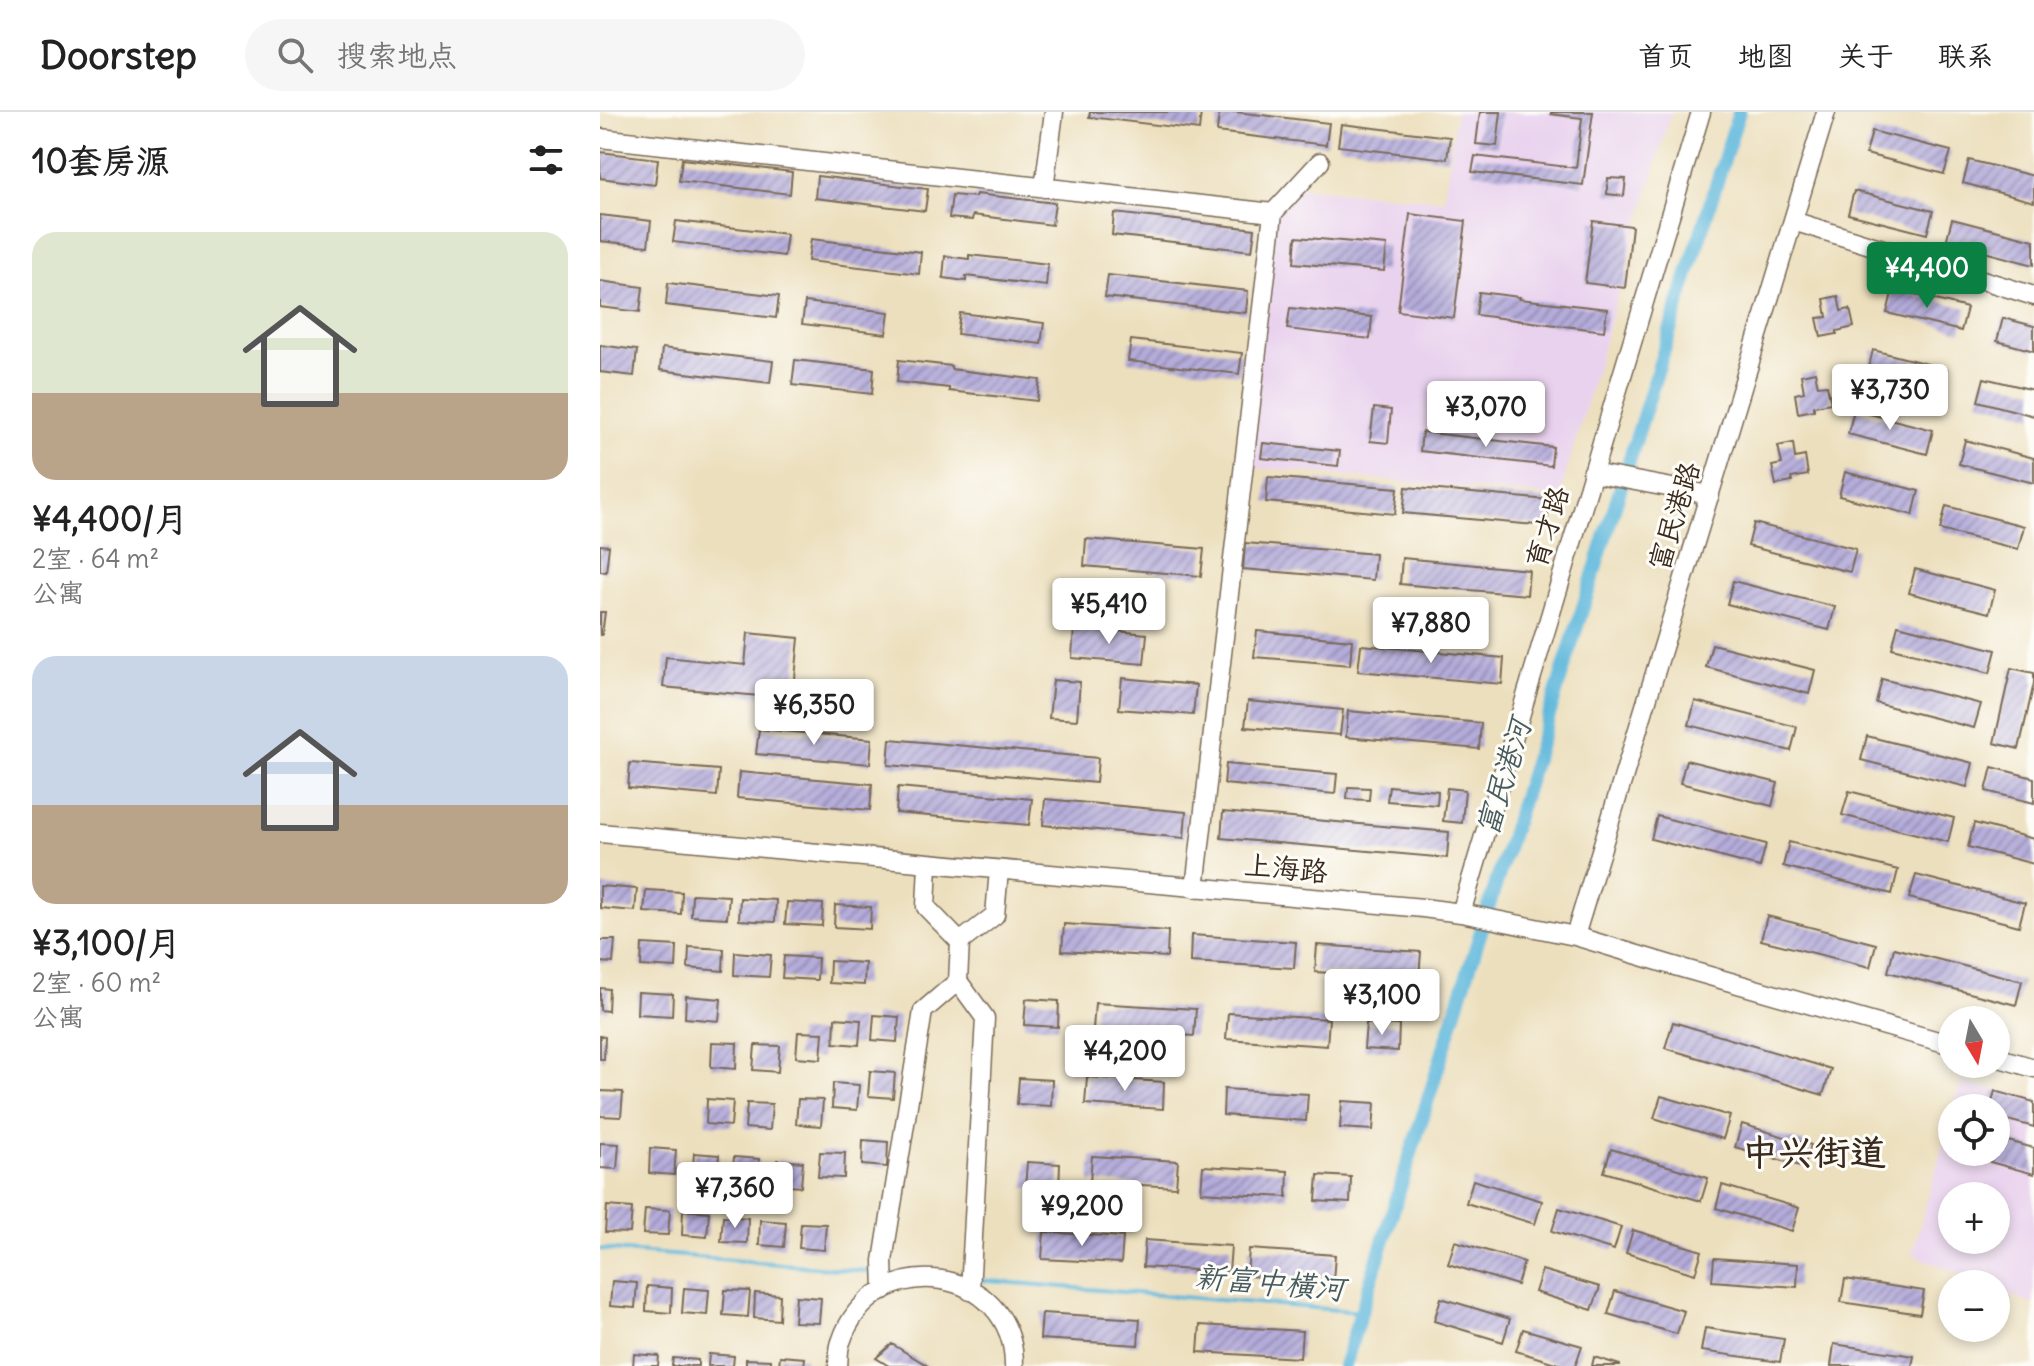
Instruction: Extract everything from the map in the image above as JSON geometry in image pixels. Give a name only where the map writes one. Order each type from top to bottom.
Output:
[{"type":"street","points":[[1044,188],[1054,112]]},
{"type":"street","name":"育才路","points":[[1461,913],[1701,112]]},
{"type":"street","name":"富民港路","points":[[1575,936],[1826,112]]},
{"type":"street","points":[[600,138],[1273,213]]},
{"type":"street","points":[[1195,888],[1273,213],[1320,162]]},
{"type":"street","points":[[1793,221],[2034,296]]},
{"type":"street","points":[[1593,473],[1710,495]]},
{"type":"street","name":"上海路","points":[[600,833],[1461,913],[1575,936],[1938,1041]]},
{"type":"street","points":[[928,864],[926,907],[960,942],[958,981],[985,1018],[970,1291]]},
{"type":"street","points":[[960,942],[995,915],[999,870]]},
{"type":"street","points":[[884,1290],[883,1261],[923,1011],[958,981]]},
{"type":"street","points":[[2010,1061],[2034,1068]]},
{"type":"street","points":[[838,1366],[840,1344],[851,1318],[870,1297],[897,1283],[927,1278],[957,1283],[984,1299],[1004,1322],[1014,1351],[1014,1366]]},
{"type":"shaded area","points":[[1456,112],[1671,112],[1559,497],[1242,466],[1272,185],[1444,200]]},
{"type":"shaded area","points":[[1961,1082],[2034,1098],[2034,1305],[2010,1295],[2010,1270],[1950,1270],[1912,1254],[1938,1162],[1938,1166],[2010,1166],[2010,1094],[1957,1094]]},
{"type":"building","points":[[1090,112],[1201,112],[1199,130],[1089,117]]},
{"type":"building","points":[[1219,112],[1329,123],[1326,145],[1217,132]]},
{"type":"building","points":[[1480,112],[1501,112],[1497,146],[1476,144]]},
{"type":"building","points":[[1551,112],[1593,112],[1583,185],[1472,172],[1475,156],[1576,168],[1582,118]]},
{"type":"building","points":[[1341,124],[1450,137],[1447,159],[1338,146]]},
{"type":"building","points":[[1872,131],[1951,151],[1944,174],[1866,154]]},
{"type":"building","points":[[600,152],[658,159],[655,185],[600,178]]},
{"type":"building","points":[[682,159],[792,172],[790,194],[679,181]]},
{"type":"building","points":[[1969,160],[2034,176],[2034,202],[1963,183]]},
{"type":"building","points":[[817,176],[928,189],[925,211],[815,198]]},
{"type":"building","points":[[1608,178],[1626,179],[1624,196],[1607,194]]},
{"type":"building","points":[[1854,191],[1933,211],[1927,234],[1848,214]]},
{"type":"building","points":[[976,194],[1055,203],[1052,225],[973,215],[972,220],[949,218],[952,195],[975,197]]},
{"type":"building","points":[[1114,213],[1255,229],[1252,251],[1112,235]]},
{"type":"building","points":[[1410,214],[1466,221],[1454,318],[1398,311]]},
{"type":"building","points":[[600,215],[651,221],[648,246],[600,241]]},
{"type":"building","points":[[1952,219],[2034,240],[2034,265],[1946,242]]},
{"type":"building","points":[[676,221],[787,234],[784,256],[673,242]]},
{"type":"building","points":[[1593,221],[1632,226],[1625,288],[1585,283]]},
{"type":"building","points":[[1296,237],[1387,245],[1384,271],[1294,263]]},
{"type":"building","points":[[811,239],[921,252],[919,274],[808,261]]},
{"type":"building","points":[[969,255],[1048,264],[1046,286],[966,276],[966,281],[943,278],[945,256],[969,259]]},
{"type":"building","points":[[1108,275],[1248,291],[1246,313],[1105,297]]},
{"type":"building","points":[[600,281],[643,287],[640,312],[600,307]]},
{"type":"building","points":[[668,283],[779,296],[776,318],[666,305]]},
{"type":"building","points":[[1893,289],[1967,308],[1961,331],[1887,313]]},
{"type":"building","points":[[1479,292],[1607,309],[1604,331],[1476,315]]},
{"type":"building","points":[[1838,296],[1841,311],[1850,309],[1854,327],[1821,337],[1817,318],[1827,317],[1824,299]]},
{"type":"building","points":[[805,302],[889,312],[886,334],[802,324]]},
{"type":"building","points":[[1290,308],[1372,317],[1370,339],[1287,329]]},
{"type":"building","points":[[960,313],[1044,323],[1041,344],[957,334]]},
{"type":"building","points":[[2003,318],[2034,326],[2034,351],[1997,341]]},
{"type":"building","points":[[1131,340],[1242,353],[1239,374],[1128,361]]},
{"type":"building","points":[[600,345],[637,350],[634,376],[600,372]]},
{"type":"building","points":[[662,348],[773,361],[770,383],[660,370]]},
{"type":"building","points":[[1873,350],[1947,369],[1941,392],[1867,374]]},
{"type":"building","points":[[795,360],[874,369],[872,394],[792,385]]},
{"type":"building","points":[[899,360],[1040,380],[1037,401],[897,382]]},
{"type":"building","points":[[1815,372],[1818,386],[1827,385],[1831,403],[1798,413],[1795,394],[1804,392],[1801,375]]},
{"type":"building","points":[[1984,378],[2034,390],[2034,416],[1978,401]]},
{"type":"building","points":[[1374,408],[1391,410],[1388,443],[1370,441]]},
{"type":"building","points":[[1854,410],[1933,430],[1927,454],[1848,434]]},
{"type":"building","points":[[1422,432],[1553,447],[1551,466],[1420,451]]},
{"type":"building","points":[[1965,440],[2034,458],[2034,483],[1959,464]]},
{"type":"building","points":[[1263,443],[1340,451],[1338,466],[1261,458]]},
{"type":"building","points":[[1793,443],[1795,458],[1805,456],[1808,475],[1776,485],[1772,466],[1782,464],[1778,446]]},
{"type":"building","points":[[1845,472],[1919,491],[1913,515],[1839,496]]},
{"type":"building","points":[[1268,477],[1398,488],[1395,514],[1266,502]]},
{"type":"building","points":[[1406,487],[1549,500],[1547,526],[1403,513]]},
{"type":"building","points":[[1946,506],[2024,526],[2018,549],[1940,530]]},
{"type":"building","points":[[1754,523],[1856,549],[1850,572],[1748,546]]},
{"type":"building","points":[[1086,539],[1204,549],[1201,576],[1084,566]]},
{"type":"building","points":[[1245,543],[1375,554],[1373,580],[1243,569]]},
{"type":"building","points":[[600,545],[609,546],[606,572],[600,571]]},
{"type":"building","points":[[1402,558],[1529,570],[1527,595],[1400,584]]},
{"type":"building","points":[[1915,569],[1995,590],[1989,613],[1909,593]]},
{"type":"building","points":[[1733,581],[1835,607],[1829,630],[1727,604]]},
{"type":"building","points":[[600,612],[605,612],[602,635],[600,635]]},
{"type":"building","points":[[1898,625],[1996,650],[1990,673],[1892,648]]},
{"type":"building","points":[[1074,627],[1147,634],[1144,664],[1072,658]]},
{"type":"building","points":[[1257,631],[1352,640],[1350,665],[1254,657]]},
{"type":"building","points":[[748,633],[799,638],[793,699],[663,687],[666,657],[745,665]]},
{"type":"building","points":[[1712,644],[1815,670],[1809,694],[1706,667]]},
{"type":"building","points":[[1361,645],[1504,658],[1502,684],[1358,671]]},
{"type":"building","points":[[2011,668],[2034,673],[2019,749],[1994,743]]},
{"type":"building","points":[[1122,678],[1196,685],[1193,715],[1119,709]]},
{"type":"building","points":[[1882,679],[1981,704],[1974,728],[1876,703]]},
{"type":"building","points":[[1053,680],[1080,682],[1077,720],[1049,718]]},
{"type":"building","points":[[1248,701],[1343,710],[1340,735],[1245,727]]},
{"type":"building","points":[[1695,701],[1797,727],[1791,751],[1689,725]]},
{"type":"building","points":[[1348,711],[1481,723],[1479,749],[1346,737]]},
{"type":"building","points":[[759,729],[872,739],[870,764],[756,754]]},
{"type":"building","points":[[1867,736],[1973,763],[1967,787],[1861,760]]},
{"type":"building","points":[[890,739],[1098,758],[1096,783],[888,765]]},
{"type":"building","points":[[1686,760],[1778,783],[1772,806],[1680,783]]},
{"type":"building","points":[[630,763],[719,770],[717,796],[628,788]]},
{"type":"building","points":[[1226,764],[1337,774],[1335,794],[1224,784]]},
{"type":"building","points":[[1992,767],[2034,778],[2034,803],[1986,791]]},
{"type":"building","points":[[739,772],[872,784],[870,810],[737,798]]},
{"type":"building","points":[[1389,786],[1438,791],[1437,805],[1387,801]]},
{"type":"building","points":[[898,787],[1032,799],[1029,825],[896,813]]},
{"type":"building","points":[[1348,787],[1370,788],[1369,800],[1347,799]]},
{"type":"building","points":[[1447,788],[1465,790],[1462,823],[1443,821]]},
{"type":"building","points":[[1849,791],[1954,818],[1948,842],[1842,815]]},
{"type":"building","points":[[1045,799],[1186,812],[1184,838],[1043,825]]},
{"type":"building","points":[[1223,812],[1449,832],[1447,858],[1221,838]]},
{"type":"building","points":[[1657,816],[1766,844],[1760,867],[1651,839]]},
{"type":"building","points":[[1974,823],[2034,839],[2034,864],[1968,847]]},
{"type":"building","points":[[1789,842],[1898,870],[1892,894],[1783,866]]},
{"type":"building","points":[[1916,875],[2025,903],[2019,926],[1909,898]]},
{"type":"building","points":[[600,886],[637,889],[635,911],[600,908]]},
{"type":"building","points":[[646,890],[682,892],[681,914],[644,912]]},
{"type":"building","points":[[692,894],[729,896],[727,918],[691,916]]},
{"type":"building","points":[[740,898],[776,900],[775,922],[739,920]]},
{"type":"building","points":[[787,902],[823,904],[822,926],[785,924]]},
{"type":"building","points":[[835,905],[871,907],[870,929],[834,927]]},
{"type":"building","points":[[1767,916],[1876,944],[1870,967],[1761,940]]},
{"type":"building","points":[[1064,924],[1168,931],[1167,957],[1062,951]]},
{"type":"building","points":[[1191,935],[1296,942],[1294,968],[1190,962]]},
{"type":"building","points":[[600,940],[615,940],[613,963],[600,962]]},
{"type":"building","points":[[642,944],[677,946],[676,968],[641,966]]},
{"type":"building","points":[[1317,945],[1421,952],[1419,978],[1315,972]]},
{"type":"building","points":[[689,947],[724,949],[723,971],[688,968]]},
{"type":"building","points":[[1894,948],[2022,981],[2016,1005],[1888,972]]},
{"type":"building","points":[[735,952],[771,955],[769,977],[734,975]]},
{"type":"building","points":[[784,956],[818,958],[817,980],[782,978]]},
{"type":"building","points":[[830,961],[865,963],[864,985],[829,983]]},
{"type":"building","points":[[600,988],[609,989],[608,1011],[600,1010]]},
{"type":"building","points":[[638,992],[673,994],[672,1016],[637,1014]]},
{"type":"building","points":[[686,996],[721,999],[719,1021],[685,1018]]},
{"type":"building","points":[[1026,999],[1059,1001],[1058,1027],[1024,1025]]},
{"type":"building","points":[[1095,1003],[1196,1009],[1194,1036],[1093,1029]]},
{"type":"building","points":[[1228,1013],[1329,1019],[1327,1046],[1226,1039]]},
{"type":"building","points":[[874,1015],[899,1017],[897,1042],[872,1040]]},
{"type":"building","points":[[835,1018],[861,1020],[859,1045],[834,1043]]},
{"type":"building","points":[[1673,1022],[1831,1069],[1823,1095],[1665,1048]]},
{"type":"building","points":[[1366,1023],[1399,1025],[1398,1051],[1364,1049]]},
{"type":"building","points":[[798,1032],[823,1033],[821,1059],[796,1057]]},
{"type":"building","points":[[600,1036],[605,1037],[604,1059],[600,1059]]},
{"type":"building","points":[[712,1042],[737,1043],[736,1069],[711,1067]]},
{"type":"building","points":[[755,1045],[780,1046],[778,1072],[753,1070]]},
{"type":"building","points":[[870,1071],[895,1073],[893,1098],[868,1096]]},
{"type":"building","points":[[1087,1077],[1164,1082],[1163,1109],[1085,1104]]},
{"type":"building","points":[[1019,1078],[1052,1080],[1051,1106],[1017,1104]]},
{"type":"building","points":[[833,1083],[859,1085],[857,1110],[832,1108]]},
{"type":"building","points":[[1224,1089],[1308,1094],[1306,1121],[1223,1115]]},
{"type":"building","points":[[600,1091],[623,1092],[621,1117],[600,1116]]},
{"type":"building","points":[[2010,1095],[2034,1102],[2034,1127],[2010,1121]]},
{"type":"building","points":[[1661,1096],[1730,1116],[1723,1139],[1654,1118]]},
{"type":"building","points":[[707,1099],[733,1101],[731,1126],[706,1124]]},
{"type":"building","points":[[798,1099],[823,1100],[821,1126],[796,1124]]},
{"type":"building","points":[[1342,1101],[1375,1103],[1373,1130],[1340,1128]]},
{"type":"building","points":[[747,1103],[772,1104],[770,1130],[745,1128]]},
{"type":"building","points":[[1742,1124],[1811,1145],[1804,1167],[1735,1147]]},
{"type":"building","points":[[863,1140],[888,1142],[887,1167],[862,1165]]},
{"type":"building","points":[[2010,1142],[2034,1148],[2034,1174],[2005,1166],[2010,1166]]},
{"type":"building","points":[[600,1143],[619,1144],[617,1169],[600,1168]]},
{"type":"building","points":[[650,1148],[676,1150],[674,1175],[649,1173]]},
{"type":"building","points":[[1611,1149],[1708,1178],[1701,1201],[1604,1172]]},
{"type":"building","points":[[820,1152],[845,1153],[844,1178],[818,1177]]},
{"type":"building","points":[[694,1153],[719,1155],[717,1180],[692,1179]]},
{"type":"building","points":[[1092,1156],[1178,1161],[1176,1187],[1090,1182]]},
{"type":"building","points":[[734,1157],[759,1159],[757,1184],[732,1182]]},
{"type":"building","points":[[778,1160],[803,1162],[801,1187],[776,1185]]},
{"type":"building","points":[[1027,1162],[1060,1164],[1059,1190],[1025,1188]]},
{"type":"building","points":[[1203,1166],[1288,1171],[1287,1197],[1201,1192]]},
{"type":"building","points":[[1318,1175],[1351,1177],[1350,1203],[1316,1201]]},
{"type":"building","points":[[1473,1180],[1542,1201],[1535,1224],[1466,1203]]},
{"type":"building","points":[[1722,1185],[1799,1208],[1792,1231],[1716,1208]]},
{"type":"building","points":[[607,1206],[632,1208],[630,1233],[605,1232]]},
{"type":"building","points":[[1559,1208],[1621,1227],[1614,1250],[1552,1231]]},
{"type":"building","points":[[645,1209],[670,1210],[668,1235],[643,1234]]},
{"type":"building","points":[[683,1210],[709,1212],[707,1237],[682,1235]]},
{"type":"building","points":[[723,1216],[748,1218],[747,1243],[721,1242]]},
{"type":"building","points":[[760,1220],[786,1222],[784,1247],[759,1245]]},
{"type":"building","points":[[801,1223],[826,1224],[824,1250],[799,1248]]},
{"type":"building","points":[[1633,1230],[1702,1251],[1695,1274],[1626,1253]]},
{"type":"building","points":[[1044,1232],[1123,1237],[1121,1263],[1042,1259]]},
{"type":"building","points":[[1145,1240],[1231,1246],[1229,1272],[1143,1267]]},
{"type":"building","points":[[1455,1241],[1524,1262],[1517,1285],[1448,1264]]},
{"type":"building","points":[[1249,1249],[1335,1255],[1333,1281],[1247,1276]]},
{"type":"building","points":[[1714,1258],[1798,1264],[1797,1287],[1712,1281]]},
{"type":"building","points":[[1542,1270],[1600,1287],[1592,1310],[1535,1292]]},
{"type":"building","points":[[1845,1279],[1924,1291],[1920,1314],[1841,1302]]},
{"type":"building","points":[[612,1281],[637,1283],[635,1308],[610,1306]]},
{"type":"building","points":[[647,1286],[672,1288],[671,1313],[646,1311]]},
{"type":"building","points":[[684,1288],[709,1290],[707,1315],[682,1313]]},
{"type":"building","points":[[725,1290],[750,1291],[748,1317],[723,1315]]},
{"type":"building","points":[[1615,1291],[1684,1311],[1677,1334],[1608,1314]]},
{"type":"building","points":[[755,1293],[780,1295],[779,1320],[754,1318]]},
{"type":"building","points":[[796,1296],[821,1298],[819,1323],[794,1322]]},
{"type":"building","points":[[1441,1298],[1510,1319],[1503,1342],[1434,1321]]},
{"type":"building","points":[[1042,1313],[1140,1319],[1138,1345],[1040,1339]]},
{"type":"building","points":[[1200,1325],[1302,1331],[1300,1358],[1198,1352]]},
{"type":"building","points":[[1705,1328],[1784,1339],[1780,1362],[1701,1351]]},
{"type":"building","points":[[1523,1329],[1582,1346],[1575,1366],[1565,1366],[1516,1351]]},
{"type":"building","points":[[892,1344],[928,1366],[889,1366],[876,1358]]},
{"type":"building","points":[[1834,1344],[1914,1356],[1912,1366],[1831,1366]]},
{"type":"building","points":[[634,1354],[659,1356],[658,1366],[633,1366]]},
{"type":"building","points":[[709,1354],[734,1356],[733,1366],[708,1366]]},
{"type":"building","points":[[780,1356],[805,1358],[804,1366],[779,1366]]},
{"type":"building","points":[[1594,1357],[1620,1365],[1620,1366],[1592,1366]]},
{"type":"building","points":[[673,1358],[698,1360],[698,1366],[672,1366]]},
{"type":"building","points":[[746,1359],[771,1360],[771,1366],[746,1366]]},
{"type":"waterway","name":"富民港河","points":[[1344,1366],[1739,112]]},
{"type":"waterway","name":"新富中横河","points":[[600,1249],[877,1272]]},
{"type":"waterway","name":"新富中横河","points":[[978,1280],[1362,1312]]},
{"type":"district","name":"中兴街道","points":[[1814,1152]]}]
